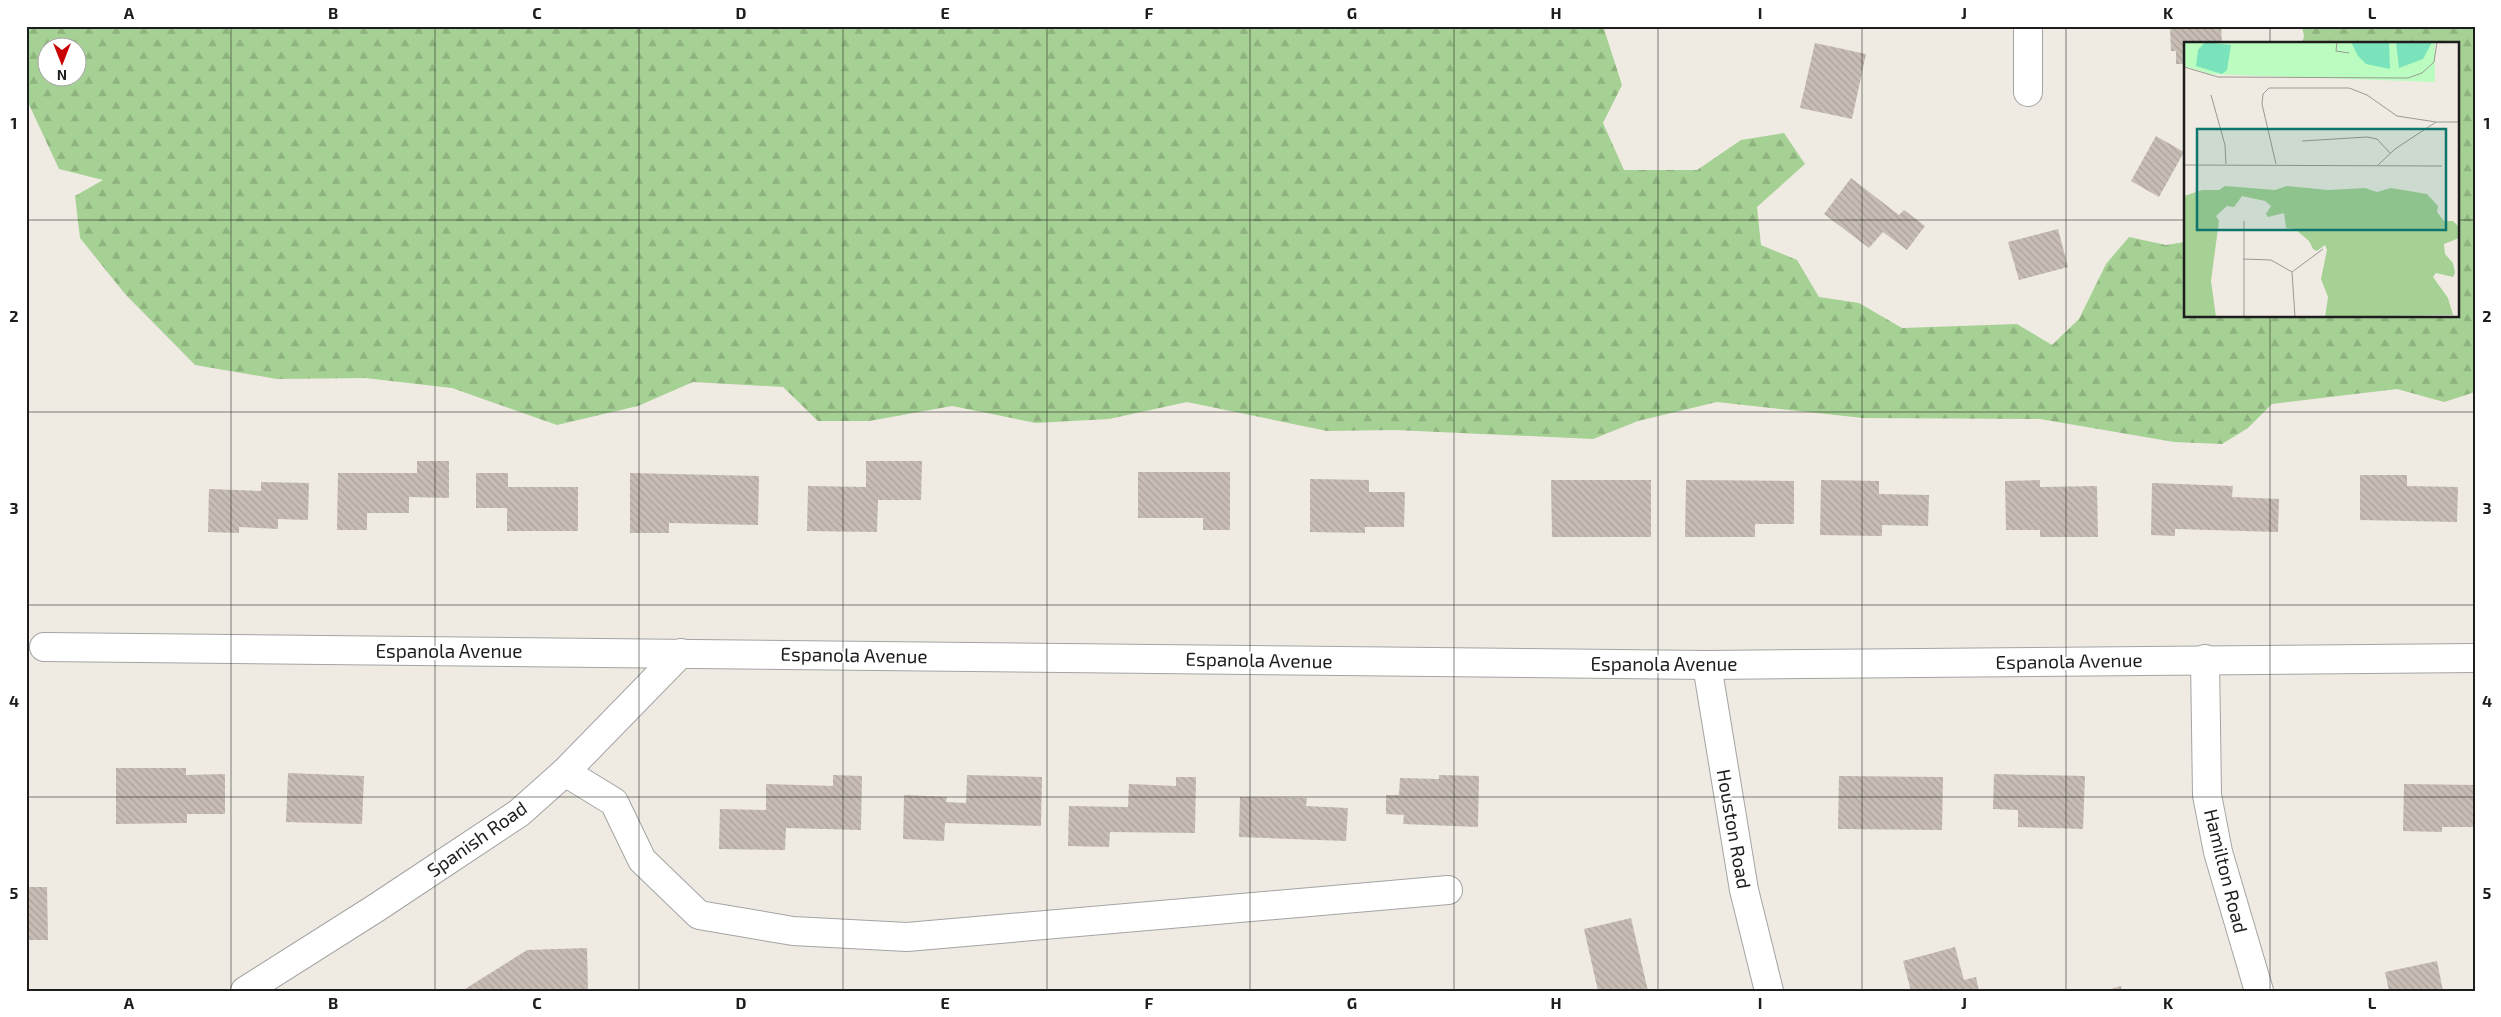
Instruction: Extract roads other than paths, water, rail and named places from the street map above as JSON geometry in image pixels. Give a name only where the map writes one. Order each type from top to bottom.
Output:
[{"type":"street","points":[[2028,26],[2028,92]]},
{"type":"street","name":"Espanola Avenue","points":[[44,647],[1707,665],[2475,658]]},
{"type":"street","name":"Spanish Road","points":[[245,991],[376,908],[519,812],[565,772],[681,653]]},
{"type":"street","name":"Hamilton Road","points":[[2205,659],[2207,795],[2218,852],[2259,991]]},
{"type":"street","name":"Houston Road","points":[[1707,665],[1744,890],[1769,991]]},
{"type":"street","points":[[565,772],[614,802],[642,860],[698,915],[793,931],[907,937],[1448,890]]}]
